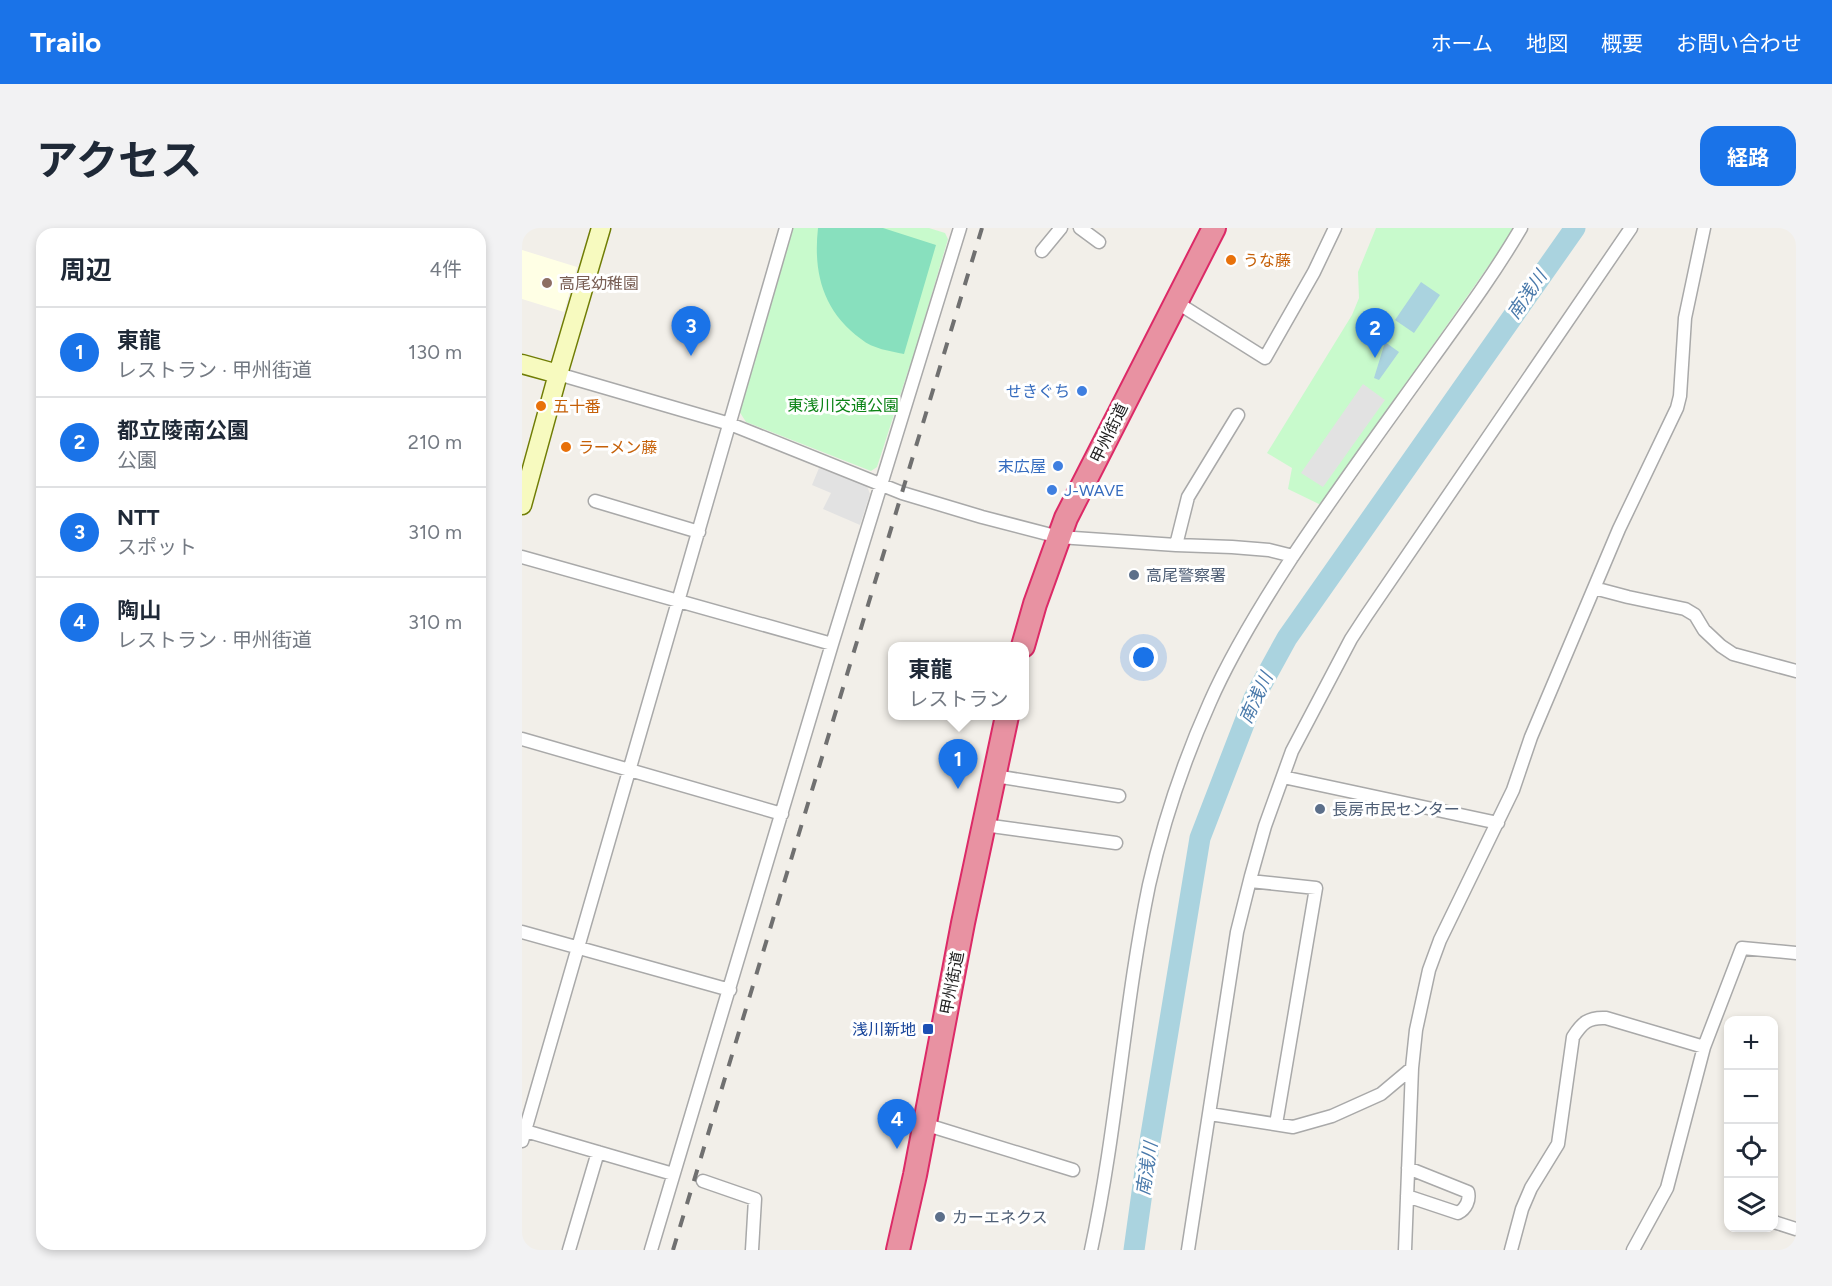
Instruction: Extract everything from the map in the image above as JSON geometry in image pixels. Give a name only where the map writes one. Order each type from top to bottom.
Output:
[{"type":"highway","name":"甲州街道","points":[[1024,642],[1035,604],[1066,518],[1214,228]]},
{"type":"highway","name":"甲州街道","points":[[898,1250],[1006,720]]},
{"type":"street","points":[[522,505],[601,228]]},
{"type":"street","points":[[673,1174],[598,1152],[523,1134],[786,228]]},
{"type":"street","points":[[1042,251],[1061,228]]},
{"type":"street","points":[[1176,302],[1265,358],[1314,272],[1335,228]]},
{"type":"street","points":[[1091,1250],[1105,1180],[1150,883],[1167,821],[1195,737],[1228,663],[1262,604],[1346,479],[1480,292],[1521,228]]},
{"type":"street","points":[[1188,1250],[1238,932],[1265,826],[1292,751],[1361,623],[1631,228]]},
{"type":"street","points":[[1405,1250],[1412,1068],[1416,1030],[1432,959],[1514,790],[1531,737],[1619,529],[1677,408],[1680,396],[1685,318],[1704,228]]},
{"type":"street","points":[[651,1250],[957,229]]},
{"type":"street","points":[[1087,230],[1099,242]]},
{"type":"street","points":[[522,363],[730,423],[902,493],[1059,537],[1269,550],[1293,556]]},
{"type":"street","points":[[1176,545],[1188,497],[1238,415]]},
{"type":"street","points":[[595,501],[699,532]]},
{"type":"street","points":[[522,557],[832,644]]},
{"type":"street","points":[[1594,588],[1685,609],[1695,615],[1704,630],[1733,654],[1796,671]]},
{"type":"street","points":[[522,739],[782,814]]},
{"type":"street","points":[[995,776],[1119,796]]},
{"type":"street","points":[[1283,777],[1498,823]]},
{"type":"street","points":[[984,825],[1116,843]]},
{"type":"street","points":[[1250,881],[1316,888],[1276,1124]]},
{"type":"street","points":[[522,932],[730,990]]},
{"type":"street","points":[[1633,1250],[1666,1188],[1704,1047],[1742,948],[1796,953]]},
{"type":"street","points":[[1511,1250],[1521,1209],[1558,1144],[1573,1037],[1581,1025],[1594,1017],[1606,1018],[1704,1047]]},
{"type":"street","points":[[1210,1114],[1293,1127],[1332,1116],[1381,1094],[1412,1068]]},
{"type":"street","points":[[924,1124],[1073,1170]]},
{"type":"street","points":[[568,1250],[598,1152]]},
{"type":"street","points":[[1407,1196],[1458,1213],[1464,1210],[1469,1198],[1468,1192],[1408,1168]]},
{"type":"street","points":[[703,1181],[755,1199],[752,1250]]},
{"type":"street","points":[[1778,1223],[1796,1228]]},
{"type":"shaded area","name":"高尾幼稚園","points":[[522,250],[577,267],[564,312],[522,299]]},
{"type":"shaded area","points":[[1363,384],[1385,400],[1323,487],[1301,473]]},
{"type":"shaded area","points":[[819,468],[867,486],[870,494],[860,525],[823,509],[831,493],[812,485]]},
{"type":"green space","name":"東浅川交通公園","points":[[790,228],[929,228],[945,233],[948,239],[911,365],[877,467],[871,471],[746,422],[739,411],[762,337]]},
{"type":"green space","points":[[818,228],[883,228],[936,245],[904,354],[882,349],[866,342],[848,328],[829,303],[819,276]]},
{"type":"green space","points":[[1376,228],[1515,228],[1321,505],[1288,489],[1292,468],[1267,453],[1352,315],[1359,298],[1358,272]]},
{"type":"water","points":[[1421,282],[1440,295],[1414,333],[1395,320]]},
{"type":"water","points":[[1385,342],[1399,352],[1379,380],[1374,378]]},
{"type":"waterway","name":"南浅川","points":[[1134,1250],[1200,838],[1254,698],[1287,638],[1575,228]]},
{"type":"railway","points":[[673,1250],[982,228]]},
{"type":"place","name":"うな藤","points":[[1231,260]]},
{"type":"place","name":"高尾幼稚園","points":[[547,283]]},
{"type":"place","name":"NTT","points":[[691,356]]},
{"type":"place","name":"都立陵南公園","points":[[1375,358]]},
{"type":"place","name":"せきぐち","points":[[1082,391]]},
{"type":"place","name":"五十番","points":[[541,406]]},
{"type":"place","name":"ラーメン藤","points":[[566,447]]},
{"type":"place","name":"末広屋","points":[[1058,466]]},
{"type":"place","name":"J-WAVE","points":[[1052,490]]},
{"type":"place","name":"高尾警察署","points":[[1134,575]]},
{"type":"place","name":"東龍","points":[[958,789]]},
{"type":"place","name":"長房市民センター","points":[[1320,809]]},
{"type":"place","name":"浅川新地","points":[[928,1029]]},
{"type":"place","name":"陶山","points":[[897,1149]]},
{"type":"place","name":"カーエネクス","points":[[940,1217]]}]
